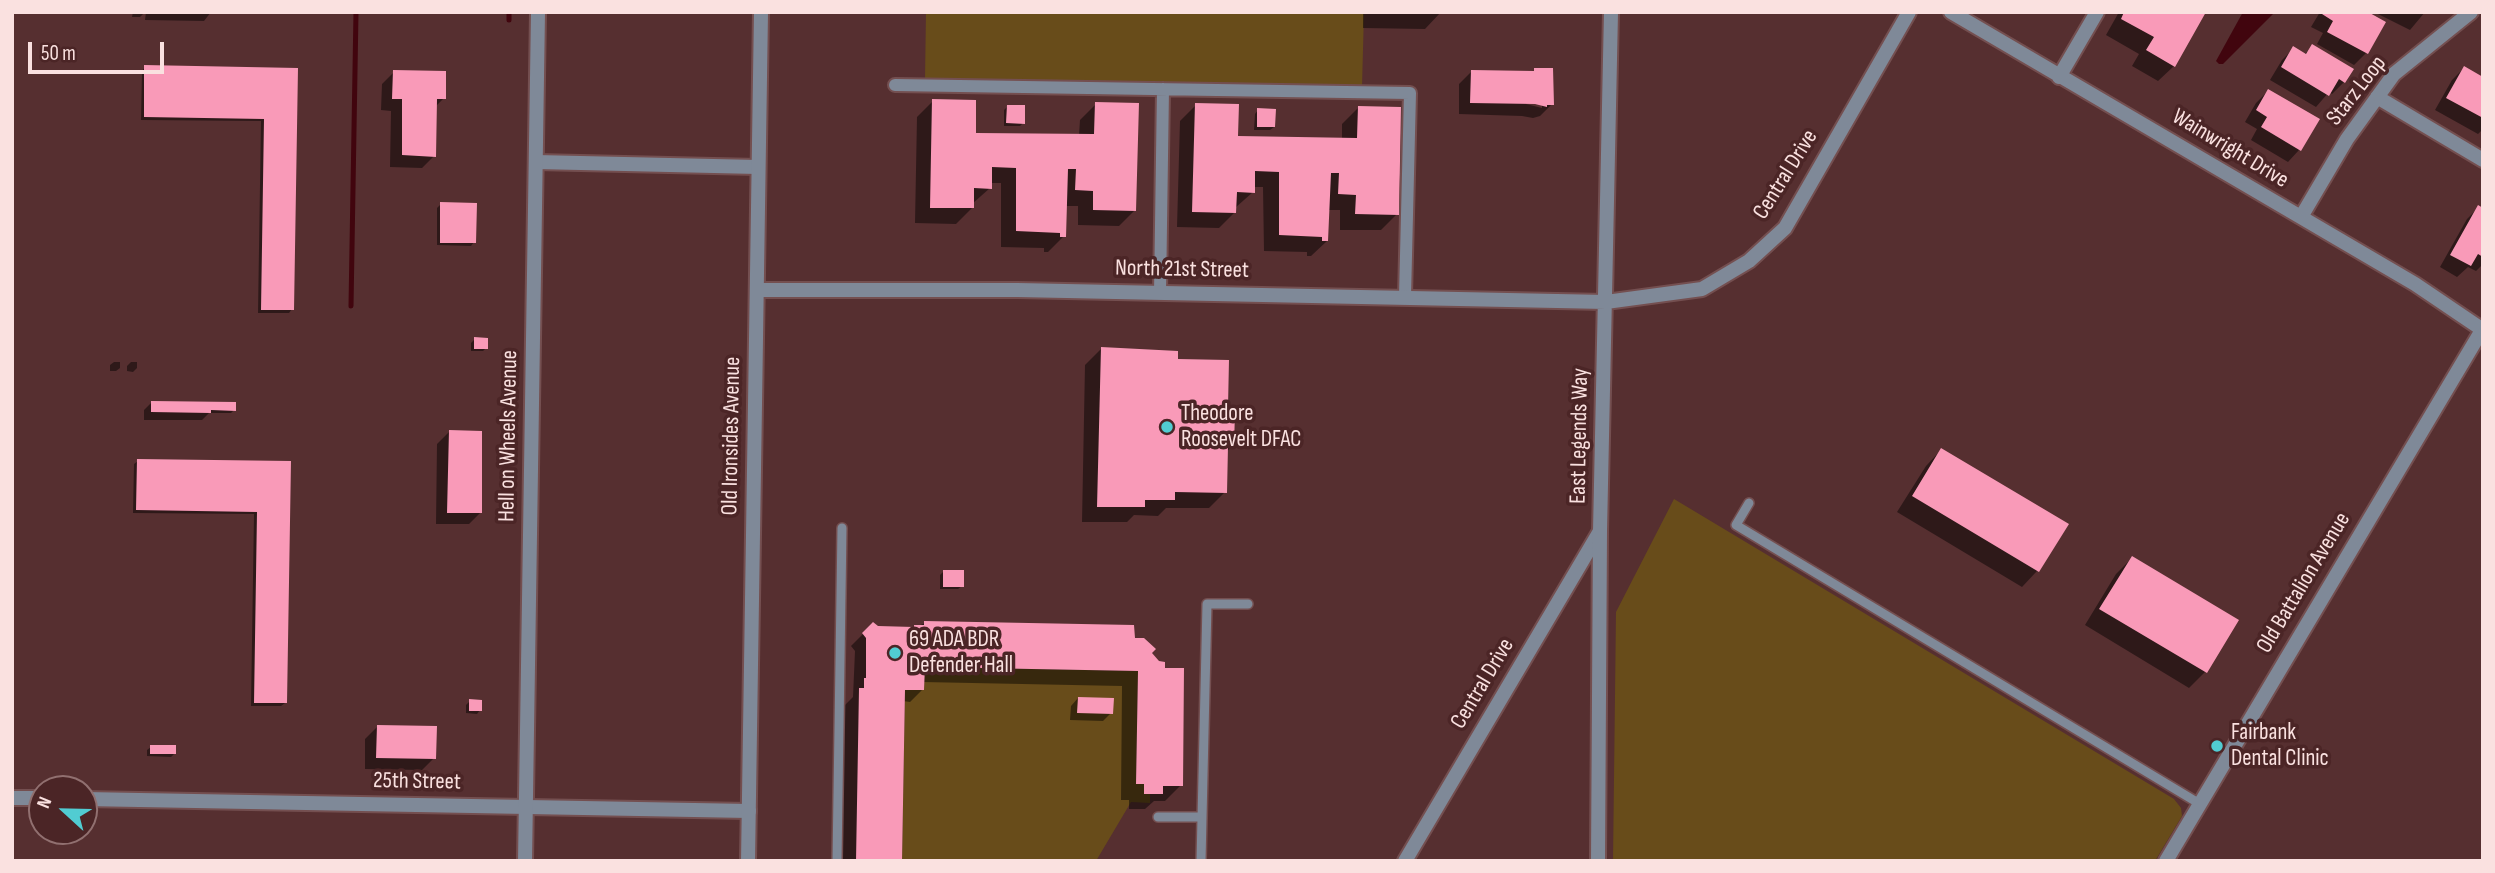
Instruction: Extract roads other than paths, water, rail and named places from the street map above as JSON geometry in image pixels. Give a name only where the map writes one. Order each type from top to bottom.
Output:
[{"type":"street","name":"Hell on Wheels Avenue","points":[[525,861],[538,12]]},
{"type":"street","name":"Old Ironsides Avenue","points":[[748,861],[761,12]]},
{"type":"street","name":"East Legends Way","points":[[1598,861],[1600,531],[1611,12]]},
{"type":"street","name":"Central Drive","points":[[1606,302],[1702,289],[1749,261],[1785,228],[1909,12]]},
{"type":"street","name":"Wainwright Drive","points":[[1951,12],[2415,284],[2483,330]]},
{"type":"street","points":[[2059,77],[2097,12]]},
{"type":"street","name":"Starz Loop","points":[[2301,217],[2347,139],[2394,74],[2471,12]]},
{"type":"street","points":[[895,85],[1409,93],[1405,296]]},
{"type":"street","points":[[1160,293],[1163,89]]},
{"type":"street","points":[[2377,97],[2483,160]]},
{"type":"street","points":[[536,162],[758,167]]},
{"type":"street","name":"North 21st Street","points":[[758,290],[1017,290],[1606,302]]},
{"type":"street","name":"Old Battalion Avenue","points":[[2166,861],[2483,330]]},
{"type":"street","name":"Central Drive","points":[[1405,861],[1600,531]]},
{"type":"street","name":"25th Street","points":[[98,799],[749,811]]},
{"type":"lane","points":[[1749,503],[1737,525],[2200,804]]},
{"type":"lane","points":[[837,861],[842,528]]},
{"type":"lane","points":[[1201,861],[1207,604],[1248,604]]},
{"type":"lane","points":[[1158,817],[1202,817]]},
{"type":"waterway","points":[[351,306],[356,12]]},
{"type":"waterway","points":[[509,12],[509,20]]},
{"type":"place","name":"Theodore Roosevelt DFAC","points":[[1167,427]]},
{"type":"place","name":"69 ADA BDR Defender Hall","points":[[895,653]]},
{"type":"place","name":"Fairbank Dental Clinic","points":[[2217,746]]}]
